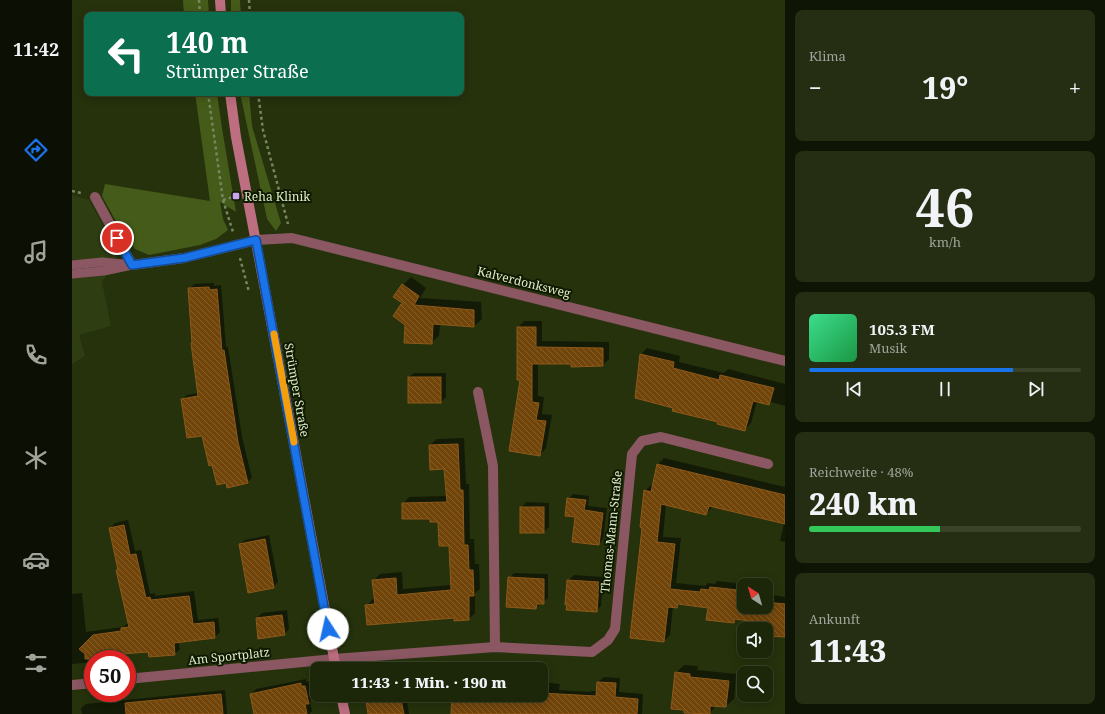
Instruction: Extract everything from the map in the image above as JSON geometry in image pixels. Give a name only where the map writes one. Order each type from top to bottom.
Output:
[{"type":"main road","points":[[220,0],[221,12]]},
{"type":"main road","name":"Strümper Straße","points":[[230,96],[236,137],[335,662]]},
{"type":"main road","points":[[342,702],[345,714]]},
{"type":"street","points":[[95,197],[132,265],[184,258],[237,246],[256,240]]},
{"type":"street","name":"Kalverdonksweg","points":[[256,240],[292,238],[785,361]]},
{"type":"street","points":[[478,392],[494,466],[495,647]]},
{"type":"street","name":"Thomas-Mann-Straße","points":[[354,662],[495,647],[592,652],[608,640],[615,629],[632,454],[642,441],[661,437],[768,464]]},
{"type":"street","name":"Am Sportplatz","points":[[136,678],[310,666]]},
{"type":"street","points":[[72,685],[84,684]]},
{"type":"lane","points":[[72,265],[102,262],[132,265]]},
{"type":"lane","points":[[72,274],[104,271],[132,265]]},
{"type":"path","points":[[199,0],[200,12]]},
{"type":"path","points":[[249,0],[250,12]]},
{"type":"path","points":[[208,96],[223,200],[237,246]]},
{"type":"path","points":[[258,96],[263,130],[292,238]]},
{"type":"path","points":[[223,200],[236,196]]},
{"type":"shaded area","points":[[183,0],[208,0],[209,12],[184,12]]},
{"type":"shaded area","points":[[231,0],[240,0],[241,12],[231,12]]},
{"type":"shaded area","points":[[195,96],[217,96],[236,212],[220,202],[223,219],[228,230],[216,239],[200,245],[149,255],[135,249],[119,227],[102,196],[105,184],[210,201]]},
{"type":"shaded area","points":[[241,96],[249,96],[252,126],[281,223],[276,231],[267,219]]},
{"type":"shaded area","points":[[72,195],[89,200],[119,254],[102,282],[111,326],[79,335],[85,356],[72,364]]},
{"type":"building","points":[[402,284],[419,296],[414,305],[474,310],[474,327],[433,324],[432,344],[404,343],[405,325],[393,316],[401,304],[404,304],[393,297]]},
{"type":"building","points":[[209,287],[210,290],[217,289],[222,351],[224,350],[238,442],[248,483],[227,488],[226,483],[217,485],[212,465],[209,466],[202,436],[187,438],[181,399],[198,396],[191,343],[188,288]]},
{"type":"building","points":[[517,327],[536,327],[536,347],[603,348],[603,366],[571,367],[571,364],[532,364],[532,402],[539,403],[536,420],[546,421],[540,456],[509,451],[520,380],[517,380]]},
{"type":"building","points":[[640,354],[674,362],[673,368],[719,380],[720,375],[774,388],[769,405],[753,401],[745,431],[717,424],[718,422],[672,411],[673,408],[635,398]]},
{"type":"building","points":[[408,377],[441,377],[441,403],[408,403]]},
{"type":"building","points":[[458,444],[460,490],[463,490],[464,545],[468,545],[469,570],[473,570],[474,596],[469,596],[469,620],[454,621],[454,618],[367,625],[365,605],[375,604],[372,580],[396,578],[397,595],[451,590],[449,546],[439,546],[438,522],[430,522],[430,519],[402,519],[402,503],[447,502],[444,469],[430,470],[429,445]]},
{"type":"building","points":[[657,464],[785,495],[785,524],[709,506],[706,515],[661,504],[657,542],[675,544],[670,589],[700,592],[701,589],[709,590],[710,587],[737,590],[737,614],[773,614],[773,603],[785,604],[785,637],[773,636],[773,622],[757,622],[735,619],[734,623],[706,620],[708,608],[678,604],[677,608],[668,607],[664,642],[630,638],[642,528],[640,527],[644,490],[651,492]]},
{"type":"building","points":[[567,498],[586,500],[584,510],[603,513],[599,545],[572,542],[575,517],[565,516]]},
{"type":"building","points":[[520,507],[544,507],[544,533],[520,533]]},
{"type":"building","points":[[124,525],[130,555],[136,554],[146,598],[150,597],[151,600],[189,596],[193,624],[214,622],[215,638],[174,643],[175,655],[149,657],[148,652],[136,653],[136,650],[84,650],[84,653],[79,649],[93,635],[121,631],[121,628],[129,627],[116,570],[118,570],[109,528]]},
{"type":"building","points":[[265,539],[274,588],[248,593],[239,544]]},
{"type":"building","points":[[508,577],[544,579],[544,604],[537,604],[536,609],[506,607]]},
{"type":"building","points":[[567,580],[599,582],[597,612],[566,610]]},
{"type":"building","points":[[282,615],[285,635],[258,639],[256,618]]},
{"type":"building","points":[[675,672],[690,674],[690,677],[729,681],[726,707],[710,706],[710,714],[684,713],[684,710],[671,709]]},
{"type":"building","points":[[597,682],[616,683],[615,697],[638,699],[637,714],[451,714],[452,702],[548,702],[548,693],[596,696]]},
{"type":"building","points":[[301,683],[301,686],[305,686],[309,704],[305,704],[307,714],[254,714],[250,694]]},
{"type":"building","points":[[221,694],[223,714],[126,714],[125,703]]},
{"type":"building","points":[[366,702],[401,702],[404,714],[368,714]]},
{"type":"slow traffic","points":[[274,334],[294,442]]},
{"type":"place","name":"Reha Klinik","points":[[236,196]]},
{"type":"route","points":[[117,238],[132,265],[184,258],[237,246],[256,240],[328,629]]}]
